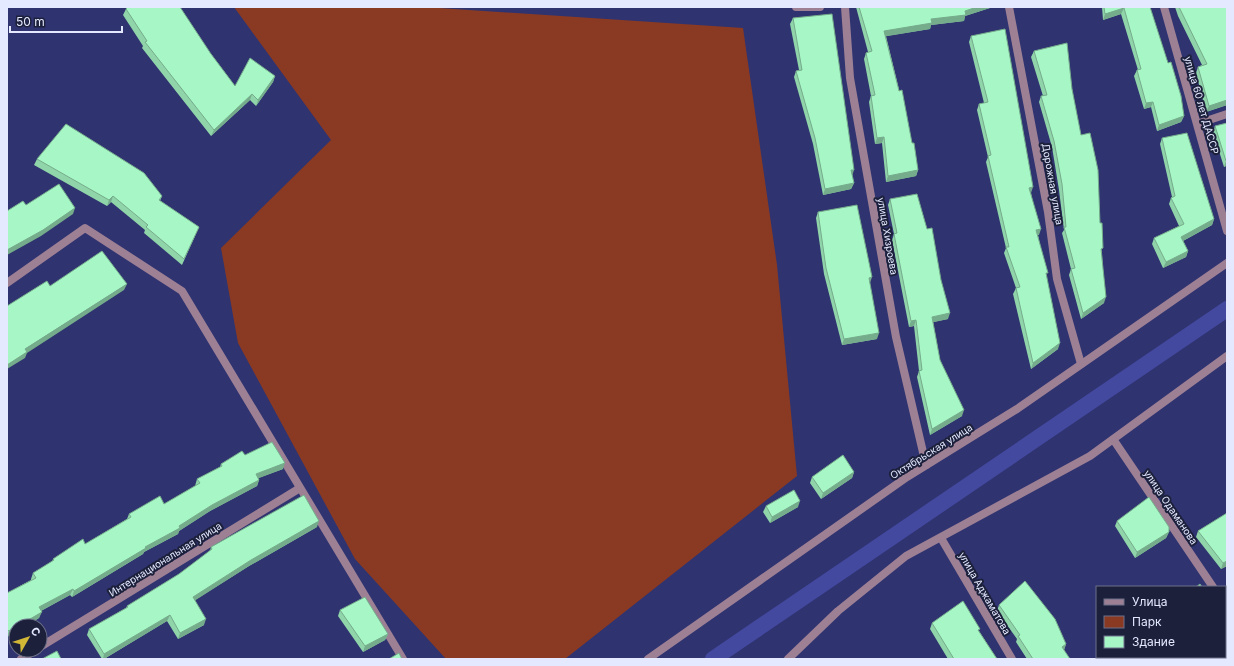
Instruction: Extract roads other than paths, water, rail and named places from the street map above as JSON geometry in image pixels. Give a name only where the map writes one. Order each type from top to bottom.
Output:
[{"type":"street","points":[[796,7],[820,7]]},
{"type":"street","name":"улица Хизроева","points":[[845,7],[850,78],[893,321],[926,465]]},
{"type":"street","name":"Дорожная улица","points":[[1009,7],[1048,212],[1057,279],[1081,364]]},
{"type":"street","name":"улица 60 лет ДАССР","points":[[1164,7],[1227,231]]},
{"type":"street","points":[[1197,124],[1227,114]]},
{"type":"street","points":[[7,283],[86,228],[182,291],[403,659]]},
{"type":"street","name":"Октябрьская улица","points":[[648,659],[926,465],[1017,409],[1227,263]]},
{"type":"street","points":[[788,659],[838,611],[900,561],[1090,456],[1227,356]]},
{"type":"street","name":"улица Одаманова","points":[[1113,439],[1212,586]]},
{"type":"street","name":"Интернациональная улица","points":[[48,642],[300,488]]},
{"type":"street","name":"улица Аджаматова","points":[[941,538],[1012,659]]},
{"type":"waterway","points":[[713,659],[1227,309]]}]
